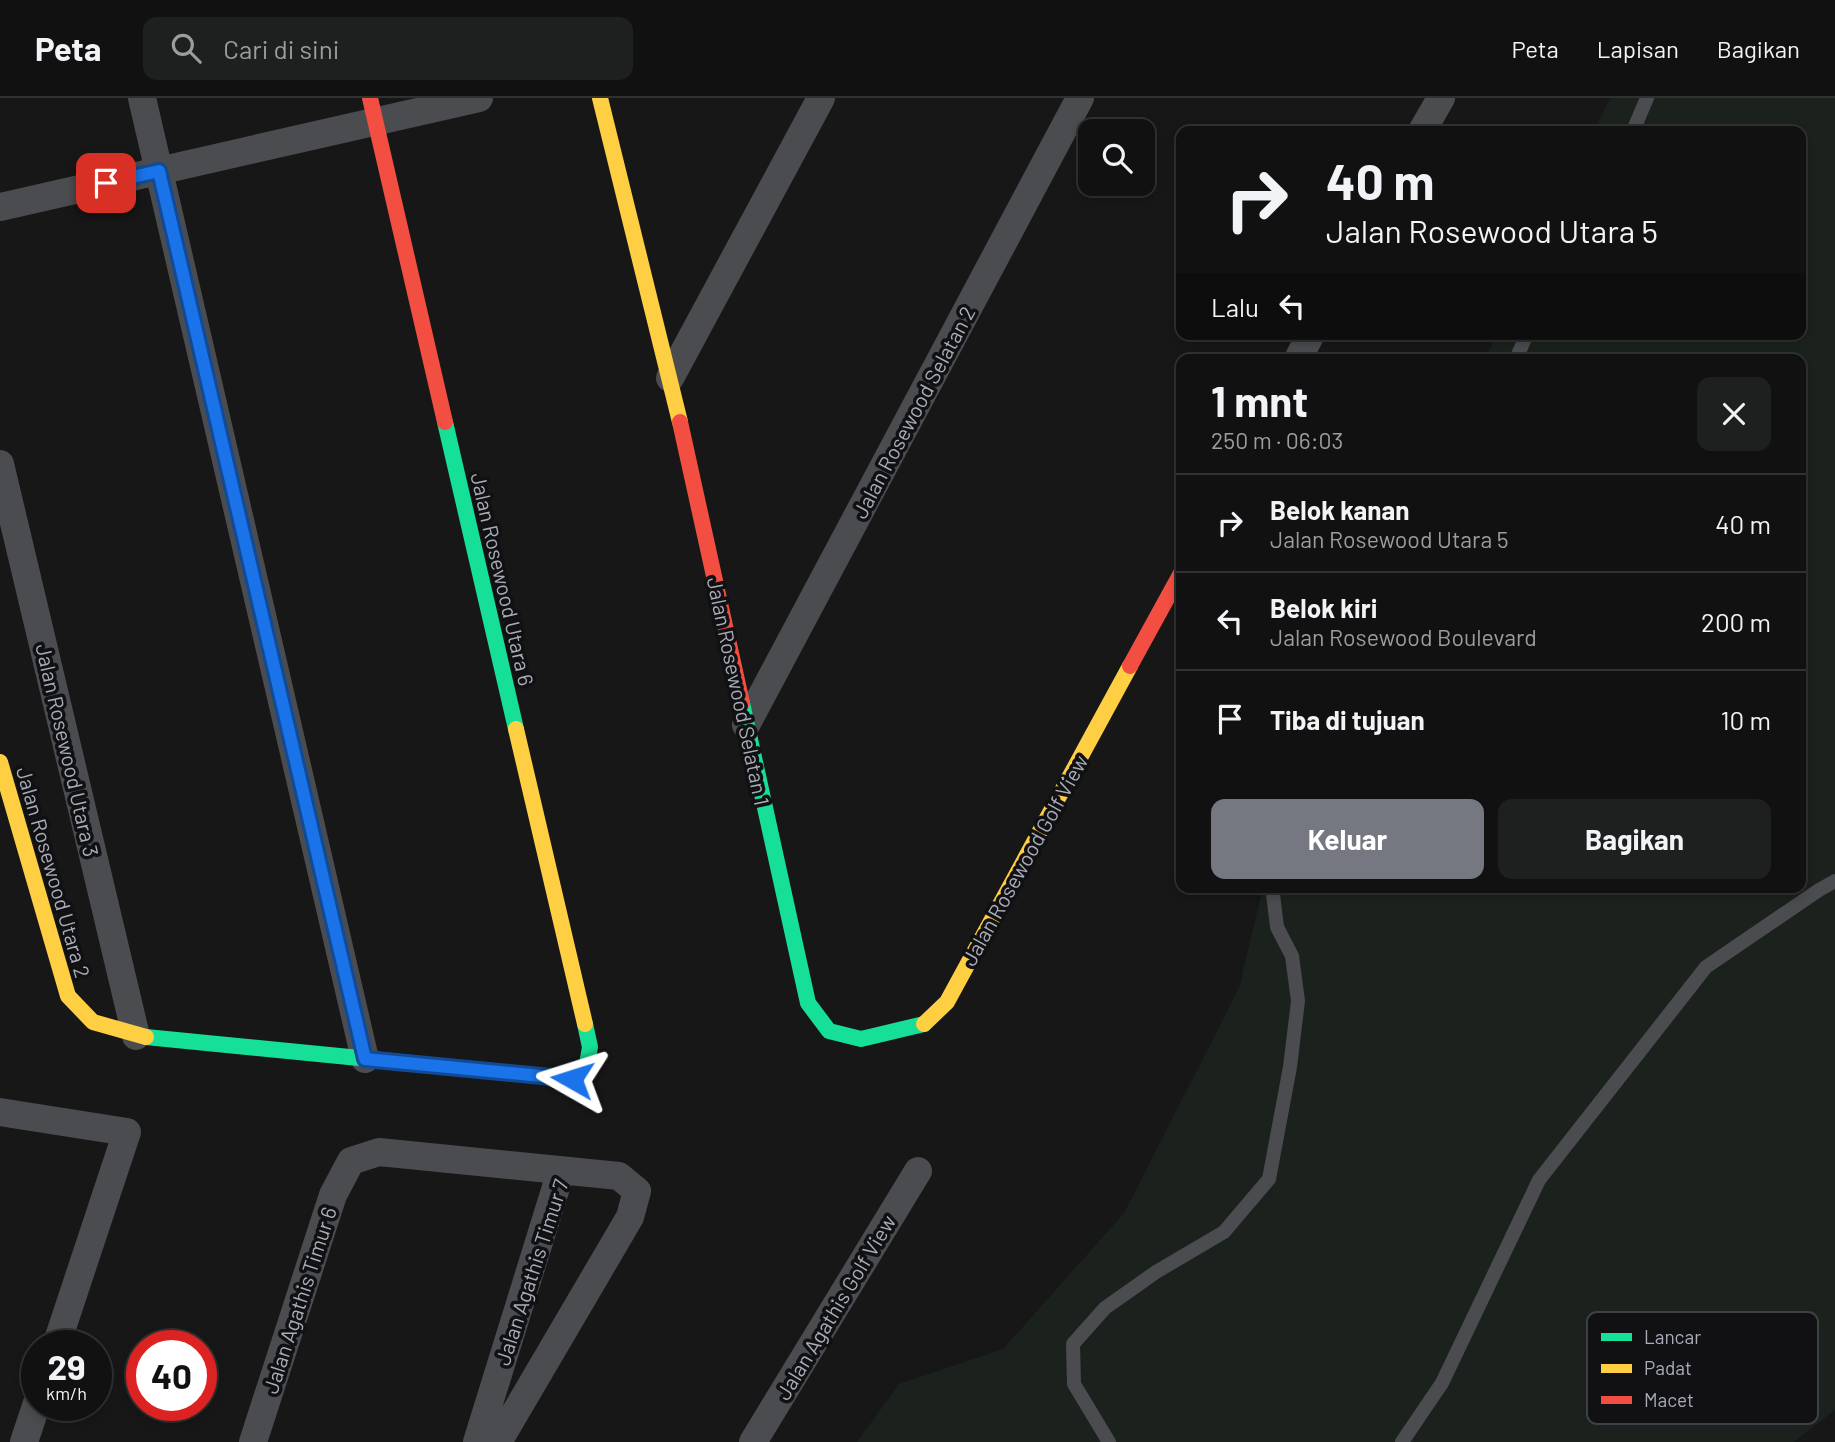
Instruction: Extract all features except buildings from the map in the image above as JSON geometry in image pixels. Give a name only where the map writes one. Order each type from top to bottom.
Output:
[{"type":"street","points":[[142,98],[365,1059]]},
{"type":"street","points":[[0,207],[159,171],[372,110],[478,98]]},
{"type":"street","name":"Jalan Rosewood Selatan 1","points":[[600,98],[670,378],[808,1003]]},
{"type":"street","points":[[670,378],[821,98]]},
{"type":"street","name":"Jalan Rosewood Selatan 2","points":[[746,725],[1080,98]]},
{"type":"street","points":[[1425,126],[1441,98]]},
{"type":"street","name":"Jalan Rosewood Utara 6","points":[[372,110],[590,1046],[586,1070]]},
{"type":"street","name":"Jalan Rosewood Utara 3","points":[[0,464],[136,1036]]},
{"type":"street","name":"Jalan Rosewood Golf View","points":[[808,1003],[829,1031],[861,1039],[925,1024],[947,1002],[1176,582]]},
{"type":"street","name":"Jalan Rosewood Utara 2","points":[[0,762],[68,996],[93,1022],[136,1036],[365,1059],[572,1079],[586,1070]]},
{"type":"street","points":[[0,1112],[127,1132],[61,1330]]},
{"type":"street","name":"Jalan Agathis Timur 6","points":[[253,1442],[333,1195],[351,1161],[379,1152],[561,1171]]},
{"type":"street","name":"Jalan Agathis Timur 7","points":[[477,1442],[561,1171],[619,1176],[637,1191],[630,1217],[498,1442]]},
{"type":"street","name":"Jalan Agathis Golf View","points":[[753,1442],[918,1171]]},
{"type":"street","points":[[24,1442],[31,1421]]},
{"type":"lane","points":[[1635,126],[1647,98]]},
{"type":"lane","points":[[1402,1442],[1442,1383],[1539,1180],[1628,1064],[1706,967],[1835,881]]},
{"type":"lane","points":[[1109,1442],[1074,1384],[1073,1344],[1105,1308],[1156,1272],[1224,1232],[1269,1179],[1290,1067],[1298,1002],[1292,956],[1277,928],[1273,893]]},
{"type":"shaded area","points":[[1610,98],[1835,98],[1835,1410],[1818,1423],[1818,1312],[1587,1312],[1587,1424],[1817,1424],[1794,1442],[857,1442],[899,1384],[1003,1349],[1124,1213],[1239,988],[1262,893],[1806,893],[1806,354],[1487,354],[1494,340],[1806,340],[1806,126],[1596,126]]},
{"type":"traffic: fast","points":[[445,422],[516,729]]},
{"type":"traffic: fast","points":[[742,703],[808,1003],[829,1031],[861,1039],[924,1024]]},
{"type":"traffic: fast","points":[[146,1037],[572,1079],[586,1070],[590,1047],[585,1024]]},
{"type":"traffic: slow","points":[[600,98],[680,422]]},
{"type":"traffic: slow","points":[[924,1024],[947,1002],[1130,666]]},
{"type":"traffic: slow","points":[[516,729],[585,1024]]},
{"type":"traffic: slow","points":[[0,762],[68,996],[93,1022],[146,1037]]},
{"type":"traffic: jam","points":[[370,98],[445,422]]},
{"type":"traffic: jam","points":[[680,422],[742,703]]},
{"type":"traffic: jam","points":[[1130,666],[1176,582]]},
{"type":"route","points":[[106,183],[159,171],[365,1059],[572,1079]]}]
